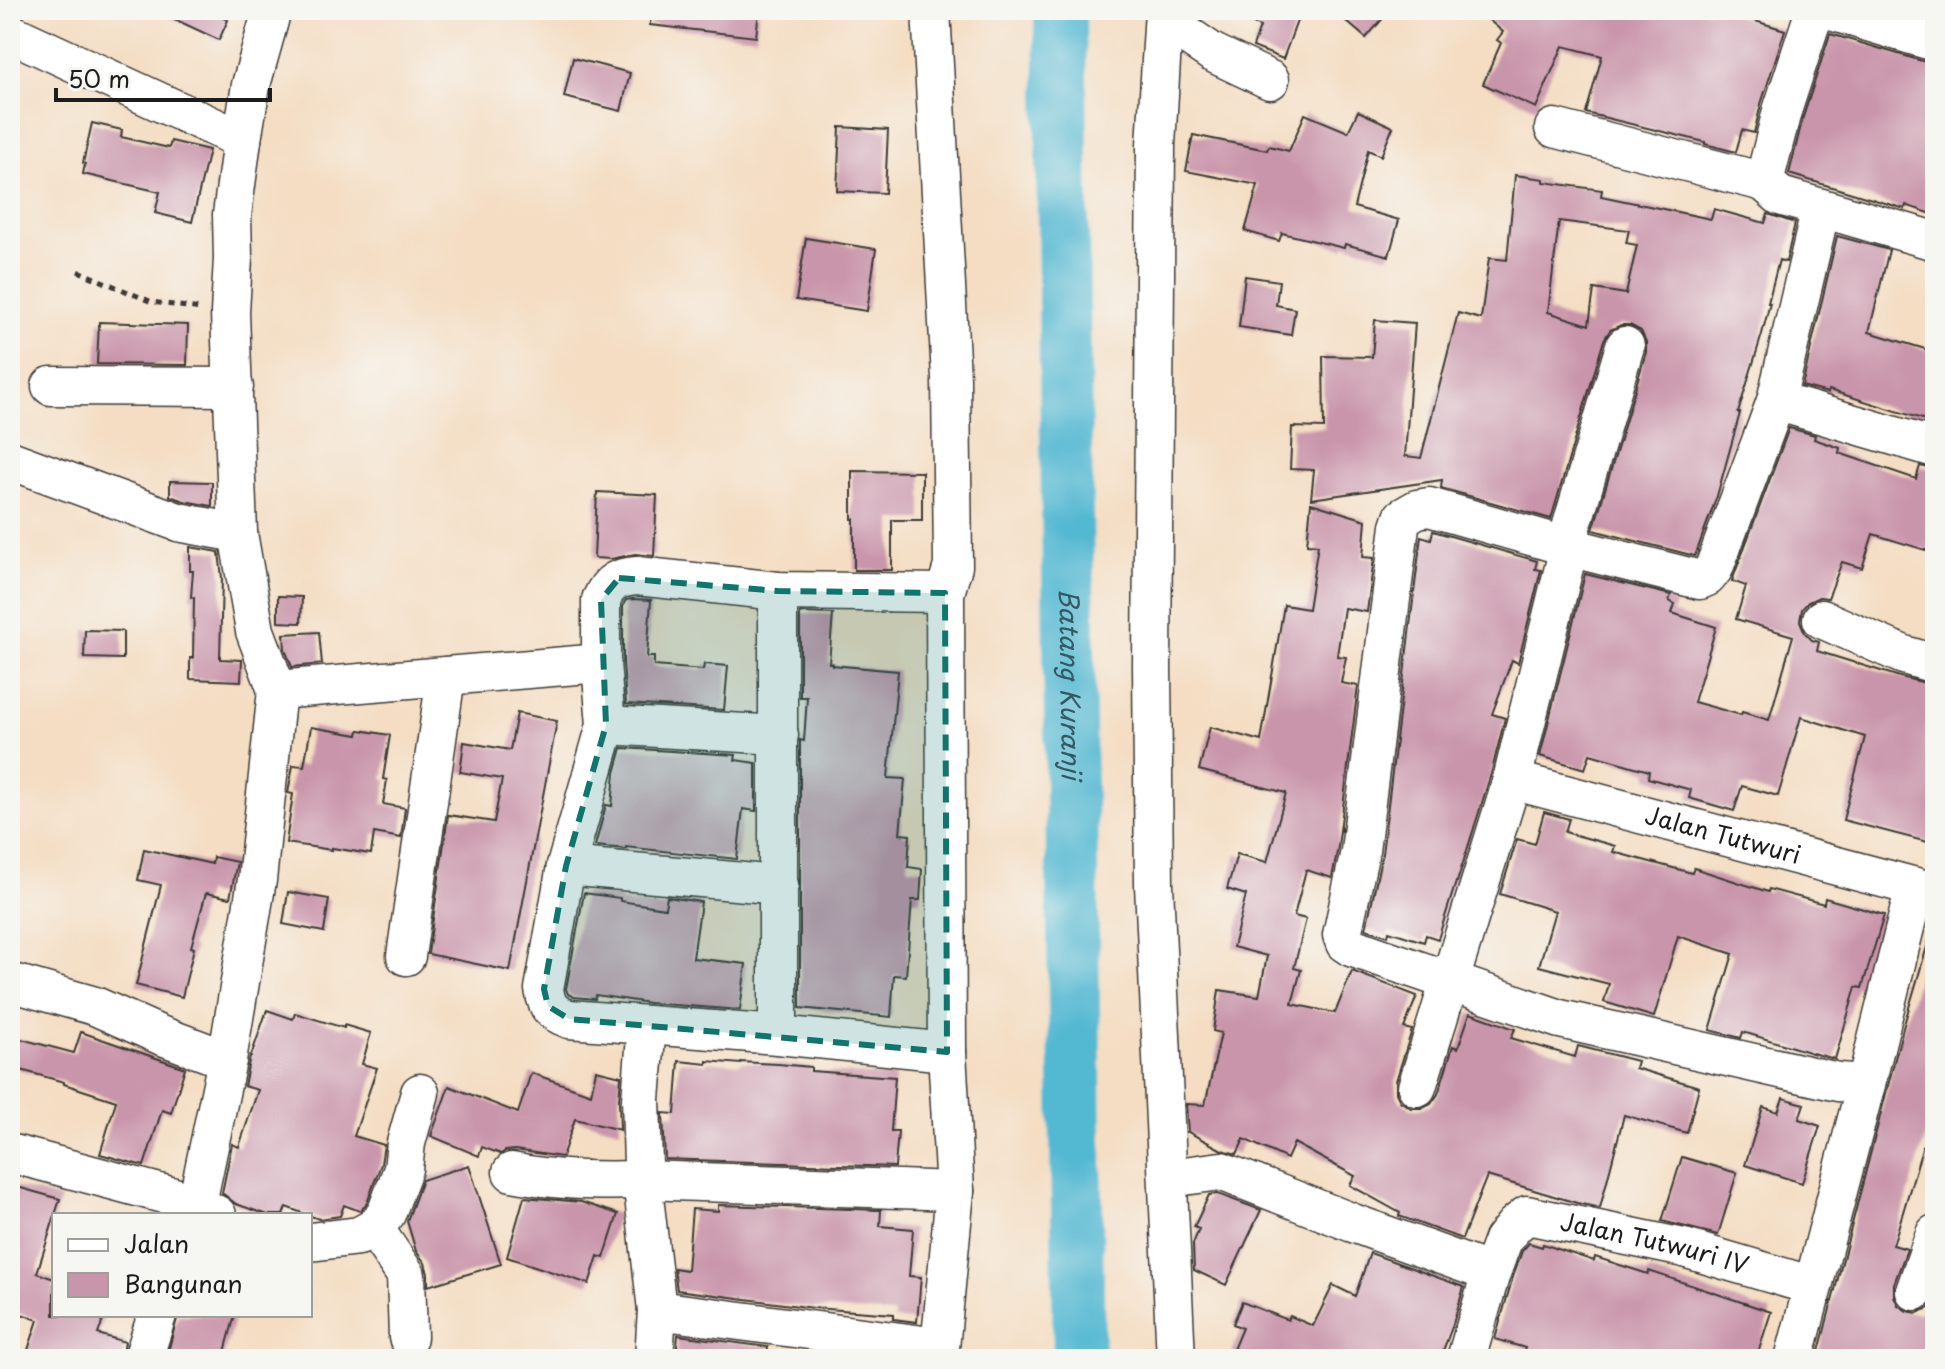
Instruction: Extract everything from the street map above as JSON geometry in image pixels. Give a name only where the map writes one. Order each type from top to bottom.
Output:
[{"type":"street","points":[[10,1153],[199,1211],[200,1189],[227,1060],[257,880],[277,690],[255,631],[238,533],[230,313],[232,215],[242,140],[251,85],[272,10]]},
{"type":"street","points":[[657,1310],[939,1353],[955,1191],[947,1052],[945,593],[953,566],[951,378],[931,10]]},
{"type":"street","points":[[1764,182],[1782,111],[1815,10]]},
{"type":"street","points":[[1828,10],[1935,42]]},
{"type":"street","points":[[1164,15],[1213,53],[1270,80]]},
{"type":"street","points":[[1164,15],[1156,145],[1152,666],[1154,885],[1176,1359]]},
{"type":"street","points":[[10,33],[242,140]]},
{"type":"street","points":[[1554,128],[1764,182],[1780,196],[1935,241]]},
{"type":"street","points":[[1821,208],[1776,401],[1714,568],[1707,577],[1700,580],[1429,507],[1408,513],[1401,522],[1360,851],[1342,935],[1351,947],[1560,1019],[1838,1082],[1866,1084]]},
{"type":"street","points":[[1417,1087],[1512,780],[1572,525],[1625,346]]},
{"type":"street","points":[[51,386],[234,387]]},
{"type":"street","points":[[1776,401],[1935,448]]},
{"type":"street","points":[[10,460],[178,522],[238,533]]},
{"type":"street","points":[[945,593],[778,591],[637,576],[619,578],[605,591],[601,600],[601,663],[606,725],[566,866],[544,989],[548,1006],[569,1019],[947,1052]]},
{"type":"street","points":[[778,591],[778,1035]]},
{"type":"street","points":[[1822,619],[1904,655],[1935,664]]},
{"type":"street","points":[[277,690],[601,663]]},
{"type":"street","points":[[406,956],[446,676]]},
{"type":"street","points":[[606,725],[779,735]]},
{"type":"street","name":"Jalan Tutwuri","points":[[1512,780],[1925,890]]},
{"type":"street","points":[[566,866],[779,885]]},
{"type":"street","points":[[1794,1359],[1866,1084],[1925,890]]},
{"type":"street","points":[[10,982],[95,1006],[227,1060]]},
{"type":"street","points":[[647,1025],[641,1099],[643,1180],[657,1310],[654,1359]]},
{"type":"street","points":[[312,1242],[359,1236],[374,1228],[386,1214],[403,1169],[406,1143],[420,1093]]},
{"type":"street","points":[[1169,1178],[1221,1171],[1497,1256],[1466,1359]]},
{"type":"street","points":[[512,1172],[597,1181],[955,1191]]},
{"type":"street","name":"Jalan Tutwuri IV","points":[[1497,1256],[1515,1225],[1527,1215],[1684,1248],[1813,1286]]},
{"type":"street","points":[[374,1228],[406,1275],[408,1337]]},
{"type":"street","points":[[1915,1291],[1935,1234]]},
{"type":"street","points":[[143,1359],[156,1317]]},
{"type":"path","points":[[78,271],[152,302],[230,313]]},
{"type":"highlighted area","points":[[619,578],[778,591],[945,593],[947,1052],[569,1019],[548,1006],[544,989],[566,866],[606,725],[601,600]]},
{"type":"building","points":[[155,10],[206,10],[228,20],[219,40]]},
{"type":"building","points":[[651,10],[759,10],[756,37],[650,25]]},
{"type":"building","points":[[1223,10],[1301,10],[1283,59],[1253,47],[1260,27]]},
{"type":"building","points":[[1333,10],[1390,10],[1366,38]]},
{"type":"building","points":[[1477,10],[1719,10],[1785,30],[1754,133],[1742,130],[1736,152],[1586,113],[1602,56],[1563,46],[1536,108],[1483,84],[1501,43],[1497,40],[1503,32]]},
{"type":"building","points":[[1830,34],[1935,63],[1935,215],[1789,174],[1803,117]]},
{"type":"building","points":[[573,58],[630,73],[621,111],[564,97]]},
{"type":"building","points":[[1358,111],[1393,127],[1381,156],[1368,150],[1354,207],[1399,220],[1389,256],[1345,244],[1344,248],[1282,233],[1279,241],[1245,231],[1258,185],[1186,171],[1193,135],[1267,150],[1269,146],[1289,151],[1305,114],[1348,132]]},
{"type":"building","points":[[92,123],[122,130],[121,137],[169,148],[171,141],[209,150],[192,222],[155,213],[160,192],[83,174]]},
{"type":"building","points":[[840,127],[888,130],[885,193],[837,191]]},
{"type":"building","points":[[1515,175],[1602,190],[1601,196],[1711,219],[1714,209],[1765,223],[1768,214],[1795,223],[1786,262],[1779,260],[1717,496],[1695,556],[1593,530],[1646,352],[1641,331],[1630,325],[1610,330],[1604,340],[1551,519],[1441,488],[1442,480],[1311,499],[1314,470],[1290,469],[1292,427],[1324,428],[1323,356],[1372,357],[1375,320],[1415,323],[1405,456],[1421,458],[1458,313],[1481,319],[1489,258],[1507,260]],"holes":[[[1559,221],[1629,230],[1626,243],[1637,245],[1626,294],[1594,289],[1589,325],[1548,312]]]},
{"type":"building","points":[[1837,236],[1889,250],[1869,332],[1935,352],[1935,423],[1829,390],[1828,393],[1802,386]]},
{"type":"building","points":[[806,238],[876,249],[867,311],[796,300]]},
{"type":"building","points":[[1245,276],[1279,281],[1276,305],[1295,309],[1291,335],[1239,327]]},
{"type":"building","points":[[99,322],[188,325],[187,365],[97,364]]},
{"type":"building","points":[[1789,428],[1815,435],[1814,439],[1840,448],[1839,453],[1916,479],[1920,466],[1935,469],[1935,553],[1873,534],[1862,568],[1842,562],[1828,598],[1819,597],[1808,602],[1802,609],[1800,621],[1805,633],[1819,642],[1817,651],[1935,685],[1935,737],[1929,757],[1935,758],[1935,844],[1843,820],[1865,737],[1801,717],[1778,796],[1742,786],[1734,811],[1689,798],[1691,790],[1648,778],[1649,771],[1590,754],[1585,769],[1540,756],[1585,574],[1671,595],[1669,601],[1675,604],[1672,613],[1716,627],[1694,702],[1769,720],[1793,636],[1736,619],[1746,586],[1732,581]]},
{"type":"building","points":[[852,471],[922,472],[922,520],[892,520],[892,570],[854,570]]},
{"type":"building","points":[[170,481],[212,482],[212,506],[170,496]]},
{"type":"building","points":[[597,492],[657,495],[654,556],[635,554],[611,559],[594,558]]},
{"type":"building","points":[[1311,503],[1366,520],[1363,557],[1374,558],[1367,612],[1344,608],[1337,656],[1346,657],[1341,683],[1358,686],[1338,847],[1332,878],[1306,870],[1294,916],[1306,919],[1294,968],[1301,970],[1292,1004],[1335,1013],[1352,971],[1417,996],[1404,1028],[1412,1030],[1396,1081],[1400,1101],[1411,1108],[1431,1104],[1438,1094],[1453,1046],[1458,1048],[1470,1013],[1515,1029],[1511,1038],[1575,1057],[1578,1046],[1637,1061],[1635,1068],[1699,1087],[1687,1133],[1624,1115],[1600,1208],[1487,1176],[1462,1239],[1399,1216],[1400,1213],[1350,1185],[1355,1176],[1294,1143],[1287,1159],[1244,1139],[1237,1154],[1222,1150],[1188,1132],[1186,1104],[1205,1105],[1221,1033],[1213,1031],[1219,990],[1259,996],[1267,956],[1233,947],[1246,895],[1227,889],[1237,854],[1267,862],[1286,793],[1199,770],[1210,727],[1261,741],[1284,605],[1308,609],[1318,545],[1307,544]]},
{"type":"building","points":[[1433,531],[1537,561],[1535,569],[1541,570],[1518,663],[1512,660],[1492,714],[1505,718],[1491,774],[1438,939],[1426,935],[1424,942],[1389,931],[1388,936],[1366,929],[1382,854],[1421,536],[1431,539]]},
{"type":"building","points":[[190,547],[219,552],[222,578],[220,659],[242,660],[241,681],[190,679],[194,598],[191,597],[193,571],[190,571]]},
{"type":"building","points":[[278,596],[302,597],[301,623],[278,622]]},
{"type":"building","points":[[626,600],[651,600],[647,657],[654,657],[654,666],[703,670],[704,664],[728,666],[724,710],[626,704],[623,605]]},
{"type":"building","points":[[800,613],[833,614],[829,663],[832,665],[898,671],[888,778],[905,779],[900,834],[910,835],[908,867],[922,869],[920,900],[912,900],[906,976],[894,975],[891,1017],[800,1008],[800,740],[804,741],[807,697],[800,697]]},
{"type":"building","points":[[85,630],[123,631],[123,659],[84,658]]},
{"type":"building","points":[[319,632],[322,664],[292,667],[285,649],[284,634]]},
{"type":"building","points":[[517,713],[557,721],[510,971],[428,954],[448,815],[494,822],[502,779],[460,772],[464,742],[510,750]]},
{"type":"building","points":[[311,727],[358,735],[359,730],[390,735],[383,779],[387,780],[383,804],[405,808],[401,838],[374,833],[371,854],[286,843],[293,794],[288,793],[293,765],[304,766]]},
{"type":"building","points":[[622,748],[736,755],[735,760],[756,763],[756,811],[743,809],[737,859],[595,846],[606,805],[612,806],[615,773]]},
{"type":"building","points":[[1544,812],[1569,819],[1565,832],[1615,846],[1613,852],[1692,873],[1694,868],[1768,892],[1769,889],[1824,904],[1825,898],[1884,915],[1862,988],[1856,987],[1835,1059],[1743,1032],[1741,1038],[1710,1030],[1733,954],[1678,936],[1654,1017],[1604,1002],[1609,984],[1539,966],[1555,911],[1500,894],[1517,839],[1535,844]]},
{"type":"building","points":[[144,849],[212,864],[213,857],[237,862],[230,898],[206,893],[191,947],[194,948],[182,997],[136,985],[161,885],[138,880]]},
{"type":"building","points":[[288,892],[329,899],[324,932],[283,924]]},
{"type":"building","points":[[584,893],[665,908],[667,897],[701,902],[693,958],[746,964],[740,1010],[649,1003],[596,995],[595,999],[568,994],[566,989]]},
{"type":"building","points":[[1929,940],[1935,941],[1935,1106],[1893,1245],[1907,1249],[1894,1284],[1898,1305],[1918,1313],[1929,1308],[1935,1300],[1935,1359],[1817,1359],[1903,1028]]},
{"type":"building","points":[[267,1010],[293,1019],[295,1013],[371,1033],[362,1064],[377,1068],[354,1136],[384,1145],[381,1164],[367,1203],[360,1211],[344,1205],[340,1216],[319,1219],[312,1216],[312,1213],[286,1207],[284,1213],[262,1213],[236,1204],[222,1193],[232,1144],[239,1147],[258,1090],[244,1086]]},
{"type":"building","points":[[81,1032],[185,1068],[171,1113],[162,1110],[144,1166],[100,1154],[116,1101],[10,1067],[10,1036],[74,1053]]},
{"type":"building","points":[[679,1061],[778,1064],[811,1067],[811,1071],[895,1077],[891,1131],[898,1131],[895,1167],[665,1159],[663,1113],[675,1114]]},
{"type":"building","points":[[596,1070],[621,1076],[620,1130],[575,1119],[562,1157],[515,1150],[501,1154],[482,1147],[479,1156],[431,1136],[449,1086],[518,1113],[531,1073],[591,1094]]},
{"type":"building","points":[[1783,1098],[1804,1104],[1799,1119],[1820,1126],[1802,1183],[1745,1165],[1763,1107],[1778,1112]]},
{"type":"building","points":[[1682,1157],[1737,1173],[1718,1235],[1662,1221]]},
{"type":"building","points":[[469,1165],[501,1264],[428,1286],[425,1263],[416,1251],[407,1221],[422,1180]]},
{"type":"building","points":[[10,1185],[60,1199],[56,1213],[52,1213],[52,1225],[37,1273],[52,1278],[52,1317],[104,1317],[98,1334],[125,1342],[122,1359],[25,1359],[38,1320],[10,1310]]},
{"type":"building","points":[[1218,1194],[1261,1210],[1226,1285],[1194,1270],[1193,1244],[1199,1229],[1194,1227],[1209,1195]]},
{"type":"building","points":[[524,1197],[581,1202],[618,1214],[604,1258],[598,1256],[589,1284],[507,1257]]},
{"type":"building","points":[[718,1205],[881,1210],[880,1226],[913,1229],[909,1276],[921,1277],[917,1322],[894,1319],[894,1314],[814,1308],[677,1290],[674,1268],[687,1270],[692,1209],[718,1211]]},
{"type":"building","points":[[1529,1243],[1542,1247],[1543,1244],[1594,1261],[1595,1257],[1648,1274],[1649,1271],[1771,1312],[1756,1359],[1522,1359],[1525,1348],[1495,1339],[1522,1251]]},
{"type":"building","points":[[1370,1253],[1464,1287],[1440,1359],[1229,1359],[1242,1328],[1233,1324],[1242,1302],[1313,1326],[1333,1285],[1355,1296]]},
{"type":"building","points":[[177,1317],[234,1317],[223,1359],[166,1359]]},
{"type":"building","points":[[678,1335],[768,1347],[767,1359],[676,1359]]},
{"type":"waterway","name":"Batang Kuranji","points":[[1060,10],[1079,1359]]}]
